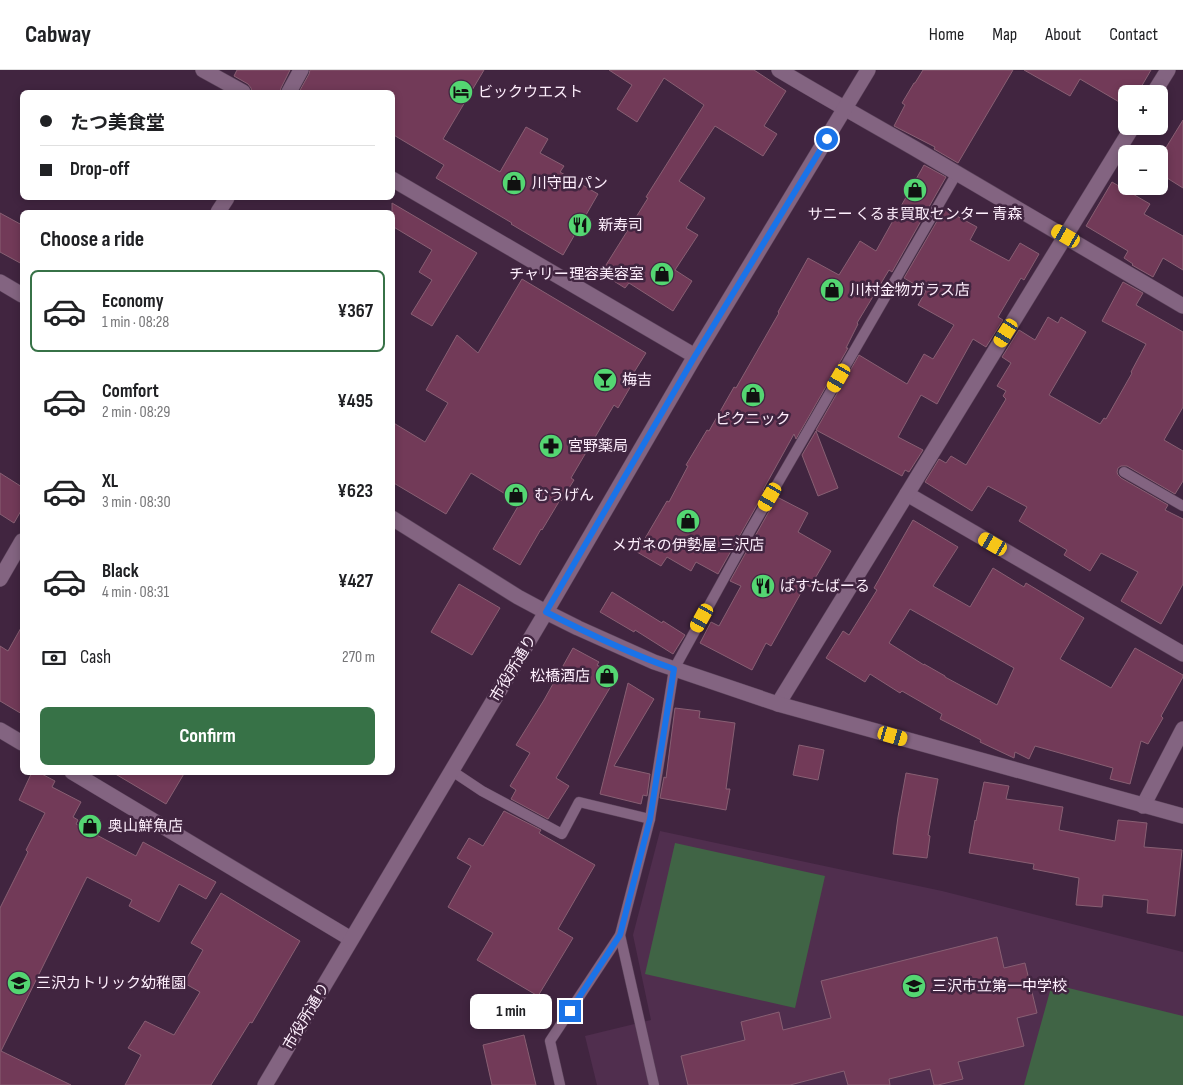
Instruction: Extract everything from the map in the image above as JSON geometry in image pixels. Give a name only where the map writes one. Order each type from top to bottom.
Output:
[{"type":"street","points":[[204,70],[239,90]]},
{"type":"street","points":[[290,90],[302,70]]},
{"type":"street","points":[[779,70],[1183,306]]},
{"type":"street","name":"市役所通り","points":[[265,1085],[546,612],[695,356],[868,70]]},
{"type":"street","points":[[1159,85],[1168,70]]},
{"type":"street","points":[[778,704],[1128,135]]},
{"type":"street","points":[[395,181],[695,356]]},
{"type":"street","points":[[0,282],[20,294]]},
{"type":"street","points":[[907,494],[1183,654]]},
{"type":"street","points":[[395,520],[510,592],[578,628],[645,659],[778,704],[1183,816]]},
{"type":"street","points":[[0,579],[20,544]]},
{"type":"street","points":[[1143,806],[1183,729]]},
{"type":"street","points":[[0,730],[20,742]]},
{"type":"street","points":[[77,775],[351,939]]},
{"type":"lane","points":[[560,1085],[550,1041],[620,935],[650,819],[674,669],[750,531],[957,173]]},
{"type":"lane","points":[[1124,472],[1183,506]]},
{"type":"lane","points":[[452,771],[482,791],[562,834],[580,802],[650,819]]},
{"type":"lane","points":[[620,935],[654,1085]]},
{"type":"shaded area","name":"三沢市立第一中学校","points":[[660,831],[942,891],[1183,952],[1183,1085],[597,1085],[585,1036],[651,1020],[633,935]]},
{"type":"green space","points":[[675,843],[825,876],[795,1008],[645,974]]},
{"type":"green space","points":[[1052,984],[1183,1016],[1183,1085],[1024,1085]]},
{"type":"building","points":[[237,70],[290,70],[280,90],[252,90],[248,84],[234,76]]},
{"type":"building","points":[[310,70],[484,70],[443,139],[500,172],[526,127],[548,139],[540,153],[564,166],[560,172],[598,194],[563,255],[436,178],[444,165],[395,136],[395,90],[300,90]]},
{"type":"building","points":[[609,70],[754,70],[786,91],[764,126],[777,134],[763,156],[715,126],[679,181],[705,198],[686,228],[698,235],[675,270],[692,281],[673,311],[629,283],[625,288],[601,273],[704,105],[664,78],[637,122],[617,109],[632,85]]},
{"type":"building","points":[[923,70],[1013,70],[958,163],[934,149],[935,147],[894,126],[905,105],[902,103]]},
{"type":"building","points":[[1024,70],[1151,70],[1142,85],[1118,85],[1118,101],[1080,79],[1070,96]]},
{"type":"building","points":[[1183,120],[1183,188],[1168,179],[1168,145]]},
{"type":"building","points":[[924,165],[946,177],[892,272],[889,270],[857,323],[846,348],[848,348],[796,439],[794,434],[763,490],[765,491],[718,574],[696,562],[691,571],[667,557],[661,566],[637,552],[667,501],[669,502],[688,466],[686,465],[707,430],[709,431],[734,387],[736,388],[808,258],[839,275],[860,241],[876,251]]},
{"type":"building","points":[[1112,182],[1118,185],[1118,195],[1134,195],[1150,204],[1144,214],[1183,236],[1183,270],[1163,258],[1153,277],[1124,258],[1128,251],[1086,226]]},
{"type":"building","points":[[392,203],[477,253],[432,326],[411,314],[432,280],[419,272],[432,250],[395,228],[395,210],[392,210]]},
{"type":"building","points":[[944,209],[977,227],[970,240],[1009,261],[1020,243],[1039,254],[1024,280],[1021,278],[998,317],[1003,320],[986,347],[973,339],[937,404],[921,395],[898,437],[923,450],[909,472],[905,470],[902,476],[816,430],[859,355],[907,384],[924,354],[933,359],[954,325],[918,305],[926,291],[904,278]]},
{"type":"building","points":[[0,213],[20,224],[20,263],[0,252]]},
{"type":"building","points":[[522,279],[646,353],[631,377],[635,379],[618,408],[614,405],[571,478],[574,480],[541,529],[520,565],[493,549],[520,503],[471,473],[446,514],[395,484],[395,424],[425,442],[448,403],[426,390],[457,335],[478,353]]},
{"type":"building","points":[[1123,282],[1143,293],[1136,305],[1183,332],[1183,407],[1164,440],[1183,451],[1183,481],[1175,494],[1127,466],[1121,466],[1117,472],[1121,478],[1168,505],[1165,510],[1183,519],[1183,584],[1161,624],[1121,601],[1138,572],[1101,553],[1090,571],[1064,555],[1067,550],[1019,521],[1027,507],[988,486],[972,511],[925,482],[939,459],[946,463],[951,456],[966,465],[1006,399],[1003,396],[1006,391],[997,386],[1011,363],[1002,357],[1019,330],[1035,340],[1048,317],[1058,323],[1061,317],[1086,332],[1049,395],[1100,424],[1104,418],[1106,419],[1146,344],[1102,321]]},
{"type":"building","points":[[816,431],[838,488],[818,496],[802,455]]},
{"type":"building","points":[[0,473],[20,486],[20,512],[14,523],[0,514]]},
{"type":"building","points":[[777,497],[808,513],[798,532],[831,551],[810,587],[806,584],[771,646],[766,643],[752,670],[700,643],[711,622],[719,626],[741,586],[730,581]]},
{"type":"building","points":[[913,520],[958,547],[933,586],[970,607],[993,568],[1024,587],[1026,583],[1084,618],[1060,659],[1111,688],[1135,648],[1183,675],[1161,716],[1163,718],[1148,744],[1141,741],[1130,784],[1110,779],[1113,768],[1035,746],[1029,759],[1015,752],[1014,758],[980,742],[981,740],[940,719],[942,714],[902,691],[900,693],[870,674],[865,682],[826,658],[843,631],[849,635],[877,590],[874,588]],"holes":[[[910,609],[1014,668],[997,705],[924,665],[889,643]]]},
{"type":"building","points":[[459,584],[500,608],[472,655],[431,632]]},
{"type":"building","points":[[612,592],[685,635],[673,654],[635,630],[634,632],[600,612]]},
{"type":"building","points":[[20,630],[20,713],[0,701],[0,646],[8,651]]},
{"type":"building","points":[[573,648],[599,662],[597,665],[617,676],[556,778],[569,786],[548,819],[511,799],[516,790],[510,786],[530,753],[516,745]]},
{"type":"building","points":[[628,683],[654,699],[614,766],[650,774],[647,796],[643,795],[641,804],[600,794]]},
{"type":"building","points":[[675,708],[700,711],[699,718],[735,723],[726,789],[730,789],[726,810],[660,798],[664,777],[666,778]]},
{"type":"building","points":[[799,745],[824,750],[818,780],[793,775]]},
{"type":"building","points":[[906,773],[938,779],[928,835],[930,836],[927,858],[893,854]]},
{"type":"building","points":[[31,775],[44,775],[55,781],[52,787],[81,802],[73,817],[78,820],[76,824],[136,856],[143,842],[216,882],[206,899],[179,884],[159,922],[129,906],[132,900],[87,877],[1,1051],[71,1085],[0,1085],[0,908],[45,813],[19,800]]},
{"type":"building","points":[[117,775],[183,775],[166,804]]},
{"type":"building","points":[[984,782],[1009,786],[1006,799],[1063,807],[1059,830],[1115,841],[1118,820],[1147,823],[1144,847],[1182,850],[1175,916],[1147,913],[1148,900],[1103,895],[1102,907],[1076,905],[1079,878],[1033,869],[1034,864],[969,853]]},
{"type":"building","points":[[504,811],[541,830],[539,833],[595,865],[558,929],[573,938],[538,996],[477,960],[493,933],[448,907],[471,866],[457,858],[469,838],[483,846]]},
{"type":"building","points":[[221,893],[300,941],[252,1023],[250,1022],[211,1085],[125,1085],[141,1055],[128,1048],[145,1021],[174,1035],[200,992],[184,983],[203,950],[191,943]]},
{"type":"building","points":[[997,937],[1004,968],[1025,963],[1037,1013],[1017,1018],[1024,1046],[958,1062],[963,1079],[934,1085],[930,1069],[889,1079],[890,1085],[848,1085],[844,1071],[790,1085],[688,1085],[681,1056],[745,1040],[741,1022],[779,1012],[783,1030],[831,1018],[821,981]]},
{"type":"building","points":[[524,1035],[536,1085],[492,1085],[483,1045]]},
{"type":"place","name":"ビックウエスト","points":[[461,92]]},
{"type":"place","name":"川守田パン","points":[[514,183]]},
{"type":"place","name":"サニー くるま買取センター 青森","points":[[915,190]]},
{"type":"place","name":"新寿司","points":[[580,225]]},
{"type":"place","name":"チャリー理容美容室","points":[[662,274]]},
{"type":"place","name":"川村金物ガラス店","points":[[832,290]]},
{"type":"place","name":"梅吉","points":[[605,380]]},
{"type":"place","name":"ピクニック","points":[[753,395]]},
{"type":"place","name":"宮野薬局","points":[[551,446]]},
{"type":"place","name":"むうげん","points":[[516,495]]},
{"type":"place","name":"メガネの伊勢屋 三沢店","points":[[688,521]]},
{"type":"place","name":"ぱすたばーる","points":[[763,586]]},
{"type":"place","name":"松橋酒店","points":[[607,676]]},
{"type":"place","name":"奥山鮮魚店","points":[[90,826]]},
{"type":"place","name":"三沢カトリック幼稚園","points":[[19,983]]},
{"type":"place","name":"三沢市立第一中学校","points":[[914,986]]},
{"type":"route","points":[[570,1011],[620,935],[650,819],[674,669],[654,662],[546,612],[695,356],[827,139]]}]
